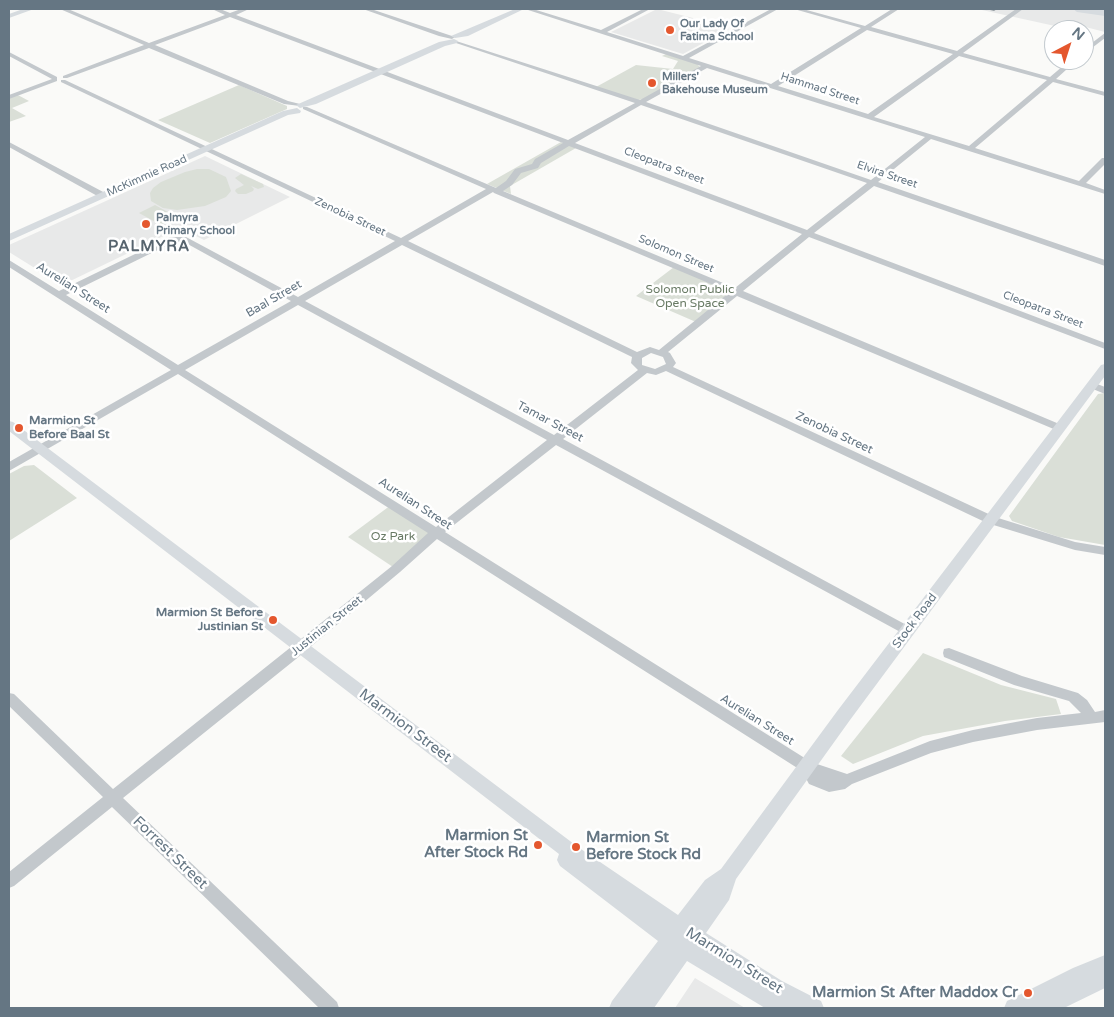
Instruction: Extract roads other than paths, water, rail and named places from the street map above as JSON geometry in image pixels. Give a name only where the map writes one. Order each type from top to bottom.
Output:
[{"type":"highway","points":[[1077,9],[1105,12]]},
{"type":"highway","points":[[1091,9],[1105,12]]},
{"type":"main road","points":[[9,15],[25,9]]},
{"type":"main road","points":[[9,15],[30,9]]},
{"type":"main road","name":"McKimmie Road","points":[[9,238],[520,9]]},
{"type":"main road","name":"Stock Road","points":[[619,1008],[722,894],[728,875],[990,520],[1060,428],[1099,388],[1105,368]]},
{"type":"main road","name":"Marmion Street","points":[[9,425],[37,452],[682,938],[729,977],[784,1008]]},
{"type":"main road","name":"Marmion Street","points":[[9,436],[37,452]]},
{"type":"main road","name":"Stock Road","points":[[642,1008],[682,938]]},
{"type":"main road","name":"Marmion Street","points":[[682,938],[814,1008]]},
{"type":"main road","points":[[1014,1008],[1080,975],[1105,965]]},
{"type":"main road","points":[[1044,1008],[1087,985],[1105,978]]},
{"type":"street","name":"Solomon Street","points":[[63,9],[1060,428]]},
{"type":"street","name":"Cleopatra Street","points":[[215,9],[809,232],[1105,346]]},
{"type":"street","points":[[9,97],[246,9]]},
{"type":"street","name":"Elvira Street","points":[[366,9],[1105,263]]},
{"type":"street","name":"Hammad Street","points":[[528,9],[1105,192]]},
{"type":"street","points":[[602,32],[648,9]]},
{"type":"street","points":[[684,58],[775,9]]},
{"type":"street","points":[[798,9],[1105,94]]},
{"type":"street","points":[[773,86],[896,9]]},
{"type":"street","points":[[869,117],[1020,9]]},
{"type":"street","points":[[1094,44],[1105,35]]},
{"type":"street","name":"Zenobia Street","points":[[9,54],[637,356]]},
{"type":"street","name":"Baal Street","points":[[9,468],[401,241],[509,183],[516,173],[535,166],[542,158],[554,153],[569,142],[641,104],[706,65]]},
{"type":"street","points":[[970,149],[1062,70]]},
{"type":"street","points":[[662,352],[809,232],[931,136]]},
{"type":"street","points":[[9,144],[104,196]]},
{"type":"street","points":[[1081,184],[1105,160]]},
{"type":"street","name":"Tamar Street","points":[[58,295],[166,242],[180,239],[186,240],[908,631]]},
{"type":"street","name":"Aurelian Street","points":[[9,263],[435,534],[807,767],[814,780],[821,783],[840,786],[847,780],[930,747],[973,736],[1036,724],[1105,716]]},
{"type":"street","points":[[650,350],[662,352],[670,358],[671,363],[668,368],[656,372],[644,370],[636,363],[637,356],[650,350]]},
{"type":"street","name":"Zenobia Street","points":[[668,368],[990,520],[1067,544],[1105,551]]},
{"type":"street","name":"Justinian Street","points":[[9,881],[298,649],[396,569],[435,534],[644,370]]},
{"type":"street","points":[[949,654],[1012,679],[1073,697],[1082,704],[1091,717]]},
{"type":"street","name":"Forrest Street","points":[[9,698],[331,1008]]},
{"type":"place","name":"Our Lady Of Fatima School","points":[[670,30]]},
{"type":"place","name":"Millers' Bakehouse Museum","points":[[652,83]]},
{"type":"place","name":"Palmyra Primary School","points":[[146,224]]},
{"type":"place","name":"Marmion St Before Baal St","points":[[19,428]]},
{"type":"place","name":"Marmion St Before Justinian St","points":[[273,620]]},
{"type":"place","name":"Marmion St After Stock Rd","points":[[538,845]]},
{"type":"place","name":"Marmion St Before Stock Rd","points":[[576,847]]},
{"type":"place","name":"Marmion St After Maddox Cr","points":[[1028,993]]},
{"type":"district","name":"PALMYRA","points":[[149,247]]},
{"type":"park label","name":"Solomon Public Open Space","points":[[690,297]]},
{"type":"park label","name":"Oz Park","points":[[393,537]]}]
